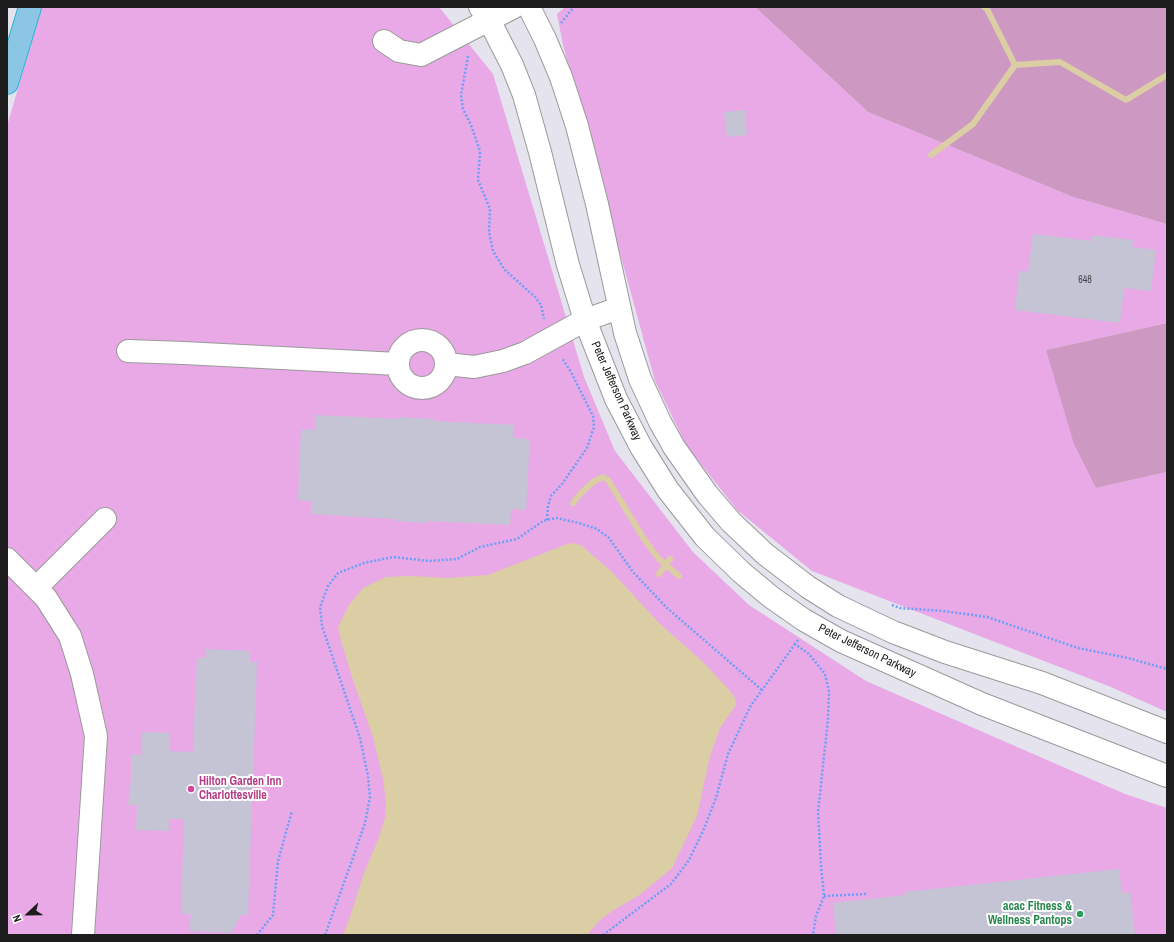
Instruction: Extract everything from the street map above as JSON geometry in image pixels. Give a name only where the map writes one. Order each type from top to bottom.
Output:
[{"type":"highway","points":[[7,83],[30,7]]},
{"type":"street","points":[[384,41],[399,51],[421,55],[484,14],[514,7]]},
{"type":"street","points":[[529,7],[546,39],[561,77],[576,126],[597,204],[624,333],[640,379],[660,422],[674,447],[711,499],[731,522],[765,554],[808,587],[838,606],[893,632],[945,652],[1042,683],[1167,732]]},
{"type":"street","name":"Peter Jefferson Parkway","points":[[484,14],[512,65],[524,95],[540,152],[568,265],[585,320],[616,399],[641,447],[668,490],[706,537],[741,572],[771,597],[804,620],[848,644],[982,704],[1167,776]]},
{"type":"street","points":[[447,364],[474,368],[503,361],[525,353],[585,320],[619,308]]},
{"type":"street","points":[[423,339],[432,341],[440,347],[446,355],[447,364],[445,374],[440,382],[432,387],[422,389],[413,387],[405,381],[400,373],[398,364],[400,354],[405,346],[414,341],[423,339]]},
{"type":"street","points":[[128,352],[184,352],[398,364]]},
{"type":"street","points":[[36,588],[105,519]]},
{"type":"street","points":[[7,559],[46,598],[70,636],[82,674],[96,736],[83,935]]},
{"type":"path","points":[[558,27],[574,7]]},
{"type":"path","points":[[468,56],[461,95],[463,109],[471,125],[480,151],[478,180],[490,209],[488,232],[493,252],[504,269],[535,297],[541,305],[543,318],[557,349],[571,372],[593,416],[594,427],[587,448],[562,484],[551,496],[548,506],[547,520]]},
{"type":"path","points":[[325,935],[354,856],[370,798],[368,776],[360,738],[322,626],[320,607],[328,586],[338,573],[364,563],[393,557],[429,561],[457,559],[480,547],[517,538],[543,521],[556,518],[579,523],[597,529],[609,538],[633,572],[667,608],[762,690]]},
{"type":"path","points":[[603,935],[671,884],[689,860],[703,831],[716,798],[728,754],[750,707],[795,644]]},
{"type":"path","points":[[257,935],[273,915],[278,861],[292,811]]},
{"type":"path","points":[[824,896],[866,894]]},
{"type":"shaded area","points":[[42,7],[439,7],[493,74],[584,377],[615,451],[693,552],[749,605],[866,681],[1125,794],[1167,808],[1167,935],[7,935],[7,126]]},
{"type":"shaded area","points":[[565,7],[755,7],[868,112],[1073,197],[1167,224],[1167,323],[1046,350],[1096,488],[1167,472],[1167,712],[1111,687],[812,571],[737,510],[686,445],[655,381],[563,45],[557,14]]},
{"type":"shaded area","points":[[755,7],[1167,7],[1167,224],[1073,197],[868,112]]},
{"type":"shaded area","points":[[1167,323],[1167,472],[1096,488],[1074,444],[1046,350]]},
{"type":"shaded area","points":[[570,543],[581,545],[613,573],[658,622],[704,663],[735,698],[736,705],[720,728],[710,756],[697,816],[672,868],[638,896],[612,911],[600,920],[587,935],[343,935],[363,876],[379,837],[385,818],[386,802],[383,778],[373,737],[354,683],[338,627],[349,605],[363,588],[386,577],[408,576],[448,578],[488,575]]},
{"type":"building","points":[[745,110],[747,135],[727,137],[724,112]]},
{"type":"building","points":[[1033,234],[1092,241],[1091,235],[1133,240],[1132,247],[1156,250],[1151,291],[1124,288],[1120,323],[1015,310],[1019,271],[1028,272]]},
{"type":"building","points":[[316,415],[400,419],[400,417],[433,419],[433,421],[514,425],[513,438],[530,439],[526,510],[511,509],[510,525],[428,521],[428,523],[395,521],[395,519],[311,514],[311,501],[298,500],[301,429],[315,430]]},
{"type":"building","name":"Hilton Garden Inn Charlottesville","points":[[205,649],[250,651],[250,662],[257,662],[248,915],[241,915],[231,933],[189,931],[191,914],[181,914],[184,819],[169,819],[169,831],[136,830],[137,805],[128,805],[131,781],[131,754],[141,755],[142,732],[169,733],[169,751],[193,752],[197,658],[205,658]]},
{"type":"building","points":[[1119,869],[1122,893],[1130,892],[1135,935],[836,935],[833,903],[905,895],[905,892]]},
{"type":"waterway","points":[[984,7],[987,9],[1015,65],[1060,62],[1126,100],[1167,75]]},
{"type":"waterway","points":[[931,155],[973,124],[1015,65]]},
{"type":"waterway","points":[[573,503],[593,482],[603,477],[608,480],[652,550],[659,559],[679,576]]},
{"type":"waterway","points":[[659,574],[670,559]]},
{"type":"place","name":"Hilton Garden Inn Charlottesville","points":[[191,789]]},
{"type":"place","name":"acac Fitness & Wellness Pantops","points":[[1080,914]]}]
